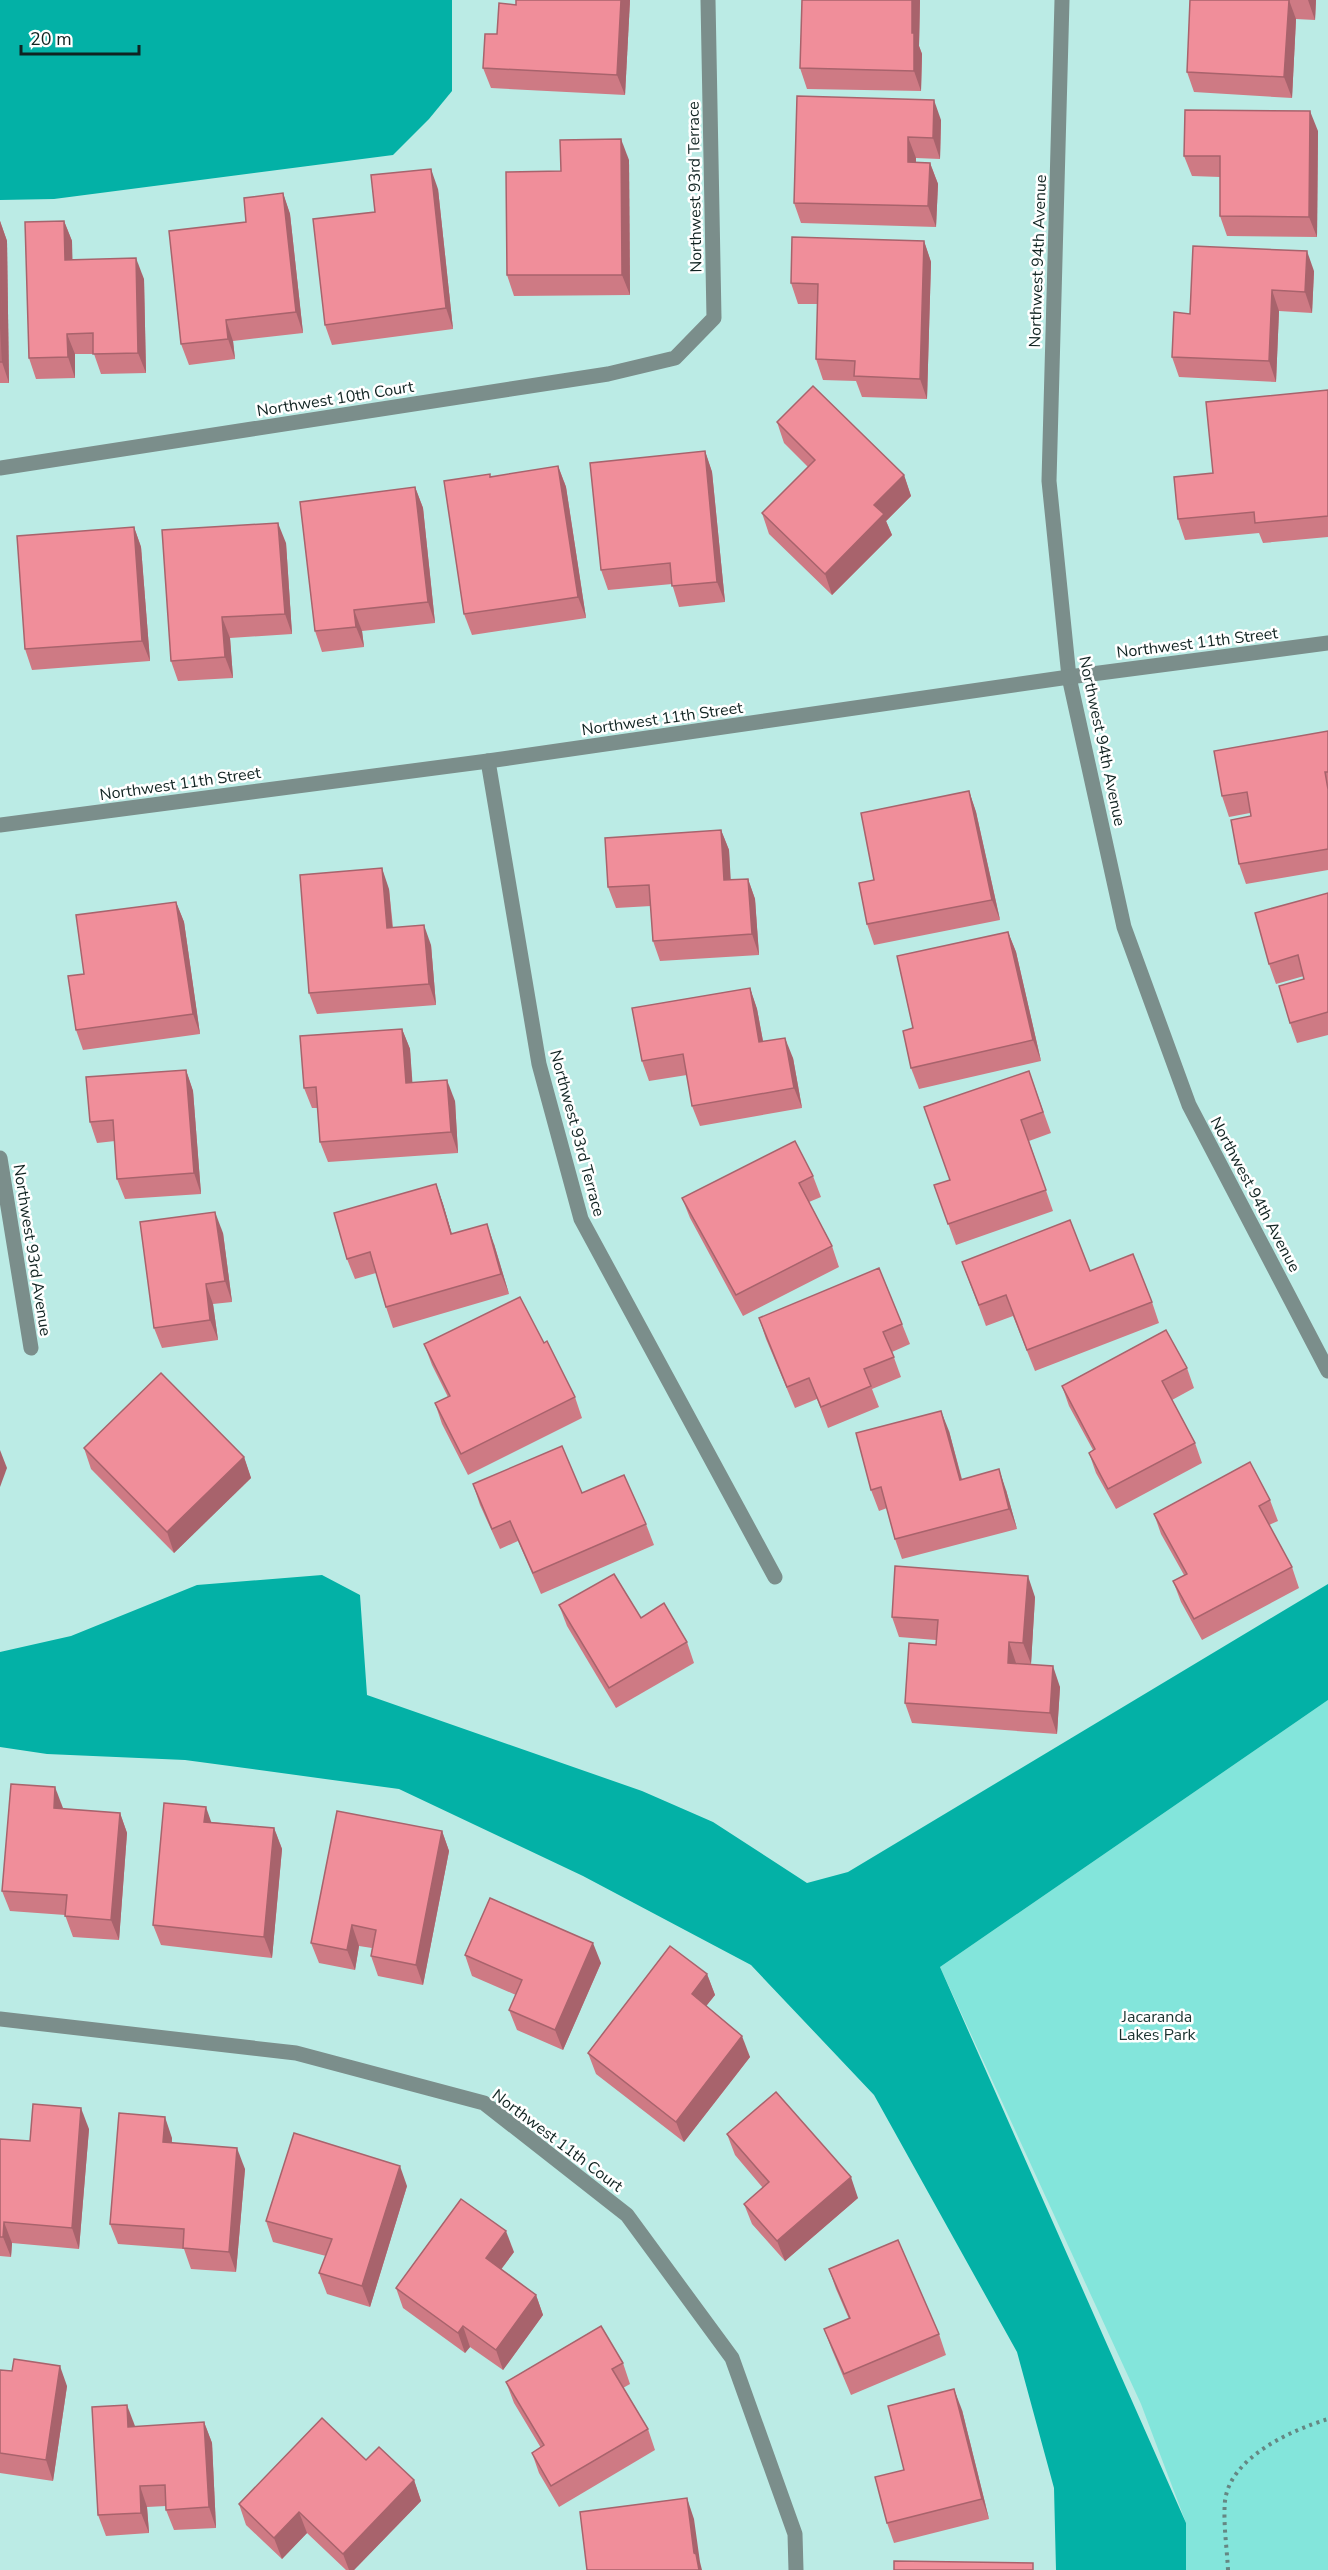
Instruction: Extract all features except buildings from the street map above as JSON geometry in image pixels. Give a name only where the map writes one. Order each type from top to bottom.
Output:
[{"type":"street","name":"Northwest 93rd Terrace","points":[[675,358],[714,318],[708,0]]},
{"type":"street","name":"Northwest 94th Avenue","points":[[1062,0],[1049,481],[1069,677],[1124,927],[1190,1106],[1328,1371]]},
{"type":"street","name":"Northwest 10th Court","points":[[0,468],[608,374],[675,358]]},
{"type":"street","name":"Northwest 11th Street","points":[[0,825],[488,761],[1069,677],[1328,643]]},
{"type":"street","name":"Northwest 93rd Terrace","points":[[488,761],[539,1064],[581,1219],[775,1577]]},
{"type":"street","name":"Northwest 93rd Avenue","points":[[0,1158],[31,1348]]},
{"type":"street","name":"Northwest 11th Court","points":[[0,2019],[296,2053],[484,2103],[627,2215],[732,2358],[795,2534],[796,2570]]},
{"type":"path","points":[[1228,2570],[1225,2501],[1229,2486],[1250,2460],[1277,2438],[1328,2419]]},
{"type":"green space","name":"Jacaranda Lakes Park","points":[[1328,1700],[1328,2570],[1186,2570],[1186,2523],[1141,2404],[940,1967]]},
{"type":"shaded area","points":[[0,0],[452,0],[452,91],[429,119],[393,155],[54,199],[0,200]]},
{"type":"shaded area","points":[[322,1575],[360,1595],[367,1695],[642,1791],[713,1822],[807,1883],[848,1872],[1328,1584],[1328,1700],[940,1967],[1186,2523],[1186,2570],[1056,2570],[1054,2488],[1017,2352],[874,2095],[751,1965],[583,1876],[399,1789],[185,1760],[47,1754],[0,1747],[0,1652],[71,1636],[197,1585]]}]
